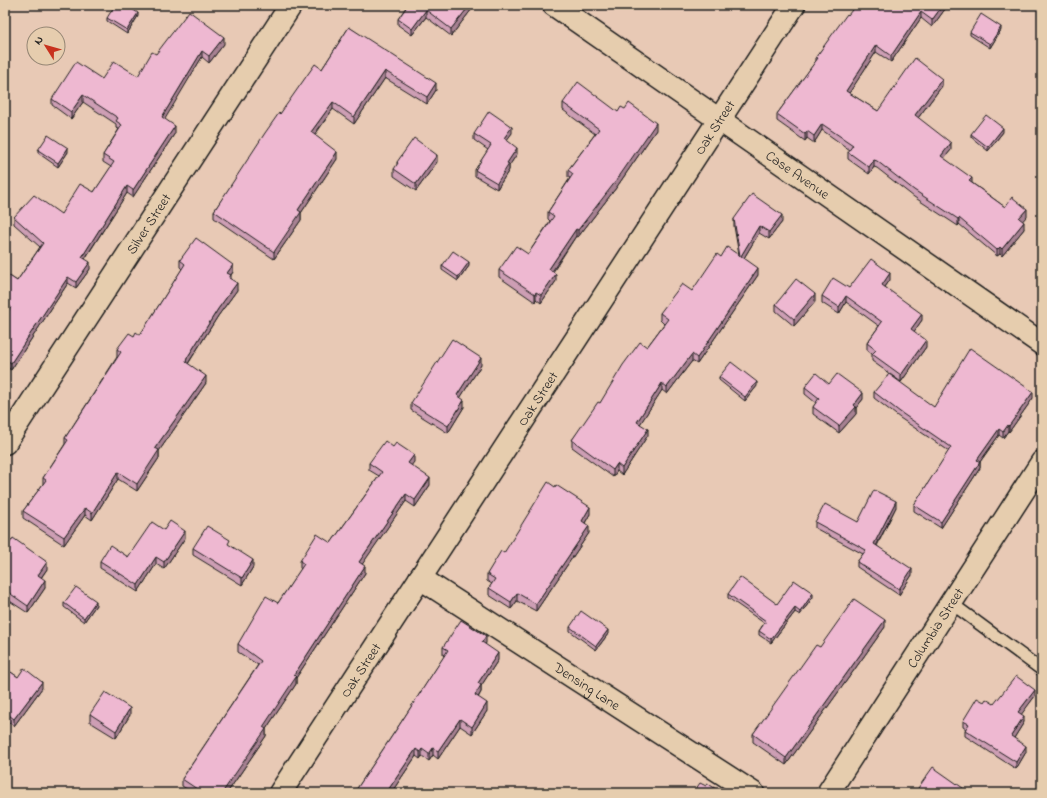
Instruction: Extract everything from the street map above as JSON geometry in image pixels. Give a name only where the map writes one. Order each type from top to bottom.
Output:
[{"type":"street","name":"Silver Street","points":[[5,443],[291,5]]},
{"type":"street","name":"Case Avenue","points":[[554,5],[1042,344]]},
{"type":"street","name":"Oak Street","points":[[280,793],[794,5]]},
{"type":"street","name":"Columbia Street","points":[[828,793],[1042,462]]},
{"type":"street","name":"Densing Lane","points":[[420,578],[754,793]]},
{"type":"lane","points":[[951,603],[1042,670]]},
{"type":"building","points":[[115,5],[126,5],[138,13],[127,30],[107,18]]},
{"type":"building","points":[[408,5],[470,5],[451,29],[426,10],[412,29],[398,19]]},
{"type":"building","points":[[856,5],[943,5],[932,20],[921,12],[891,56],[876,45],[846,91],[878,111],[915,58],[942,79],[915,115],[951,143],[941,156],[972,178],[969,181],[1005,207],[1012,197],[1027,209],[1019,218],[1024,222],[1002,249],[1000,247],[997,250],[959,218],[958,219],[914,190],[877,161],[874,160],[869,167],[848,152],[853,145],[822,124],[814,136],[807,131],[805,134],[777,114],[818,58],[816,57],[847,14],[848,15]]},
{"type":"building","points":[[189,11],[224,37],[209,56],[202,51],[162,117],[175,126],[133,190],[127,186],[82,257],[90,262],[76,282],[68,277],[11,363],[5,359],[5,316],[11,307],[5,303],[5,273],[17,281],[43,243],[14,217],[34,195],[61,214],[80,184],[94,192],[114,162],[103,155],[122,125],[116,121],[118,118],[83,95],[71,112],[52,99],[76,62],[102,79],[114,61],[138,76],[152,52],[156,54]]},
{"type":"building","points":[[981,14],[1001,27],[990,44],[970,32]]},
{"type":"building","points":[[349,27],[436,83],[427,97],[385,71],[354,117],[333,102],[311,132],[337,152],[298,210],[301,212],[274,252],[214,211],[279,113],[280,114],[315,64],[322,69]]},
{"type":"building","points":[[578,82],[618,112],[621,107],[625,109],[629,103],[656,123],[616,181],[578,230],[576,229],[549,269],[556,274],[541,295],[536,292],[535,294],[499,270],[516,246],[528,254],[554,216],[548,212],[573,174],[568,170],[599,129],[563,103]]},
{"type":"building","points":[[489,111],[512,127],[504,138],[517,148],[507,163],[509,164],[497,183],[475,170],[491,145],[474,134]]},
{"type":"building","points":[[986,115],[1003,128],[988,147],[971,134]]},
{"type":"building","points":[[48,135],[68,148],[58,163],[38,150]]},
{"type":"building","points":[[414,138],[437,155],[416,184],[394,169],[398,163],[397,162]]},
{"type":"building","points":[[752,194],[782,215],[769,232],[759,226],[741,256],[758,268],[697,358],[692,354],[667,387],[662,383],[637,422],[648,429],[622,468],[617,464],[613,470],[572,440],[598,402],[600,403],[623,365],[640,342],[647,347],[668,319],[660,313],[682,284],[692,291],[717,254],[721,257],[727,247],[740,256],[734,219]]},
{"type":"building","points":[[196,238],[233,265],[227,273],[231,275],[229,278],[237,283],[218,309],[187,358],[186,362],[206,376],[155,448],[159,450],[137,484],[118,472],[92,513],[85,508],[64,537],[23,511],[46,480],[43,478],[68,440],[65,438],[121,352],[117,349],[129,333],[134,336],[136,332],[140,335],[185,264],[180,260]]},
{"type":"building","points":[[453,251],[469,262],[458,277],[442,266]]},
{"type":"building","points":[[871,259],[890,273],[882,285],[922,314],[911,329],[926,340],[901,375],[872,354],[876,350],[867,343],[882,322],[846,296],[839,307],[822,296],[833,278],[849,288]]},
{"type":"building","points":[[796,279],[815,294],[794,319],[776,304]]},
{"type":"building","points":[[452,339],[481,358],[457,395],[464,400],[448,426],[411,403]]},
{"type":"building","points":[[970,348],[1033,392],[1009,426],[1008,425],[1003,432],[999,429],[977,460],[980,462],[941,522],[914,505],[951,447],[874,392],[889,374],[934,407]]},
{"type":"building","points":[[731,362],[757,382],[745,397],[719,377]]},
{"type":"building","points":[[816,373],[829,384],[837,374],[863,393],[854,405],[856,407],[839,426],[813,407],[819,398],[805,387]]},
{"type":"building","points":[[385,441],[393,447],[396,443],[414,455],[408,463],[430,478],[415,500],[406,494],[359,562],[365,566],[294,675],[296,677],[263,727],[266,729],[222,793],[203,793],[182,779],[261,661],[238,644],[266,596],[278,603],[304,564],[300,561],[317,534],[331,543],[382,472],[369,463]]},
{"type":"building","points":[[548,482],[555,487],[556,485],[590,507],[582,521],[589,526],[536,604],[517,593],[511,602],[489,588],[495,579],[487,574],[501,551],[504,553]]},
{"type":"building","points":[[874,490],[896,501],[874,544],[912,569],[899,589],[857,562],[866,550],[815,522],[825,504],[858,522]]},
{"type":"building","points":[[170,521],[185,531],[164,562],[156,557],[138,585],[100,561],[110,545],[128,557],[152,522],[164,530]]},
{"type":"building","points":[[207,526],[230,540],[228,544],[253,560],[242,578],[193,548]]},
{"type":"building","points":[[13,538],[47,562],[38,575],[45,580],[28,606],[5,590],[5,551]]},
{"type":"building","points":[[740,577],[777,604],[794,580],[813,593],[800,612],[795,608],[771,639],[759,631],[766,621],[728,594]]},
{"type":"building","points":[[76,587],[96,601],[84,618],[64,603]]},
{"type":"building","points":[[854,599],[885,620],[786,758],[753,734],[816,645],[820,647]]},
{"type":"building","points":[[581,611],[608,630],[596,646],[570,627]]},
{"type":"building","points":[[461,620],[486,636],[482,642],[498,653],[478,683],[481,685],[475,695],[487,703],[472,727],[460,719],[438,751],[433,748],[429,754],[422,749],[420,752],[416,749],[386,793],[354,793],[448,650],[443,647]]},
{"type":"building","points":[[5,668],[18,677],[24,668],[42,682],[14,719],[5,712]]},
{"type":"building","points":[[1016,676],[1035,690],[1018,712],[1024,716],[1011,736],[1026,746],[1016,762],[965,730],[969,724],[963,721],[977,698],[984,702],[986,699],[994,704]]},
{"type":"building","points":[[105,692],[130,708],[116,731],[90,714]]},
{"type":"building","points":[[933,767],[970,793],[918,793],[916,791]]},
{"type":"building","points":[[700,783],[706,786],[707,783],[722,793],[693,793]]}]
